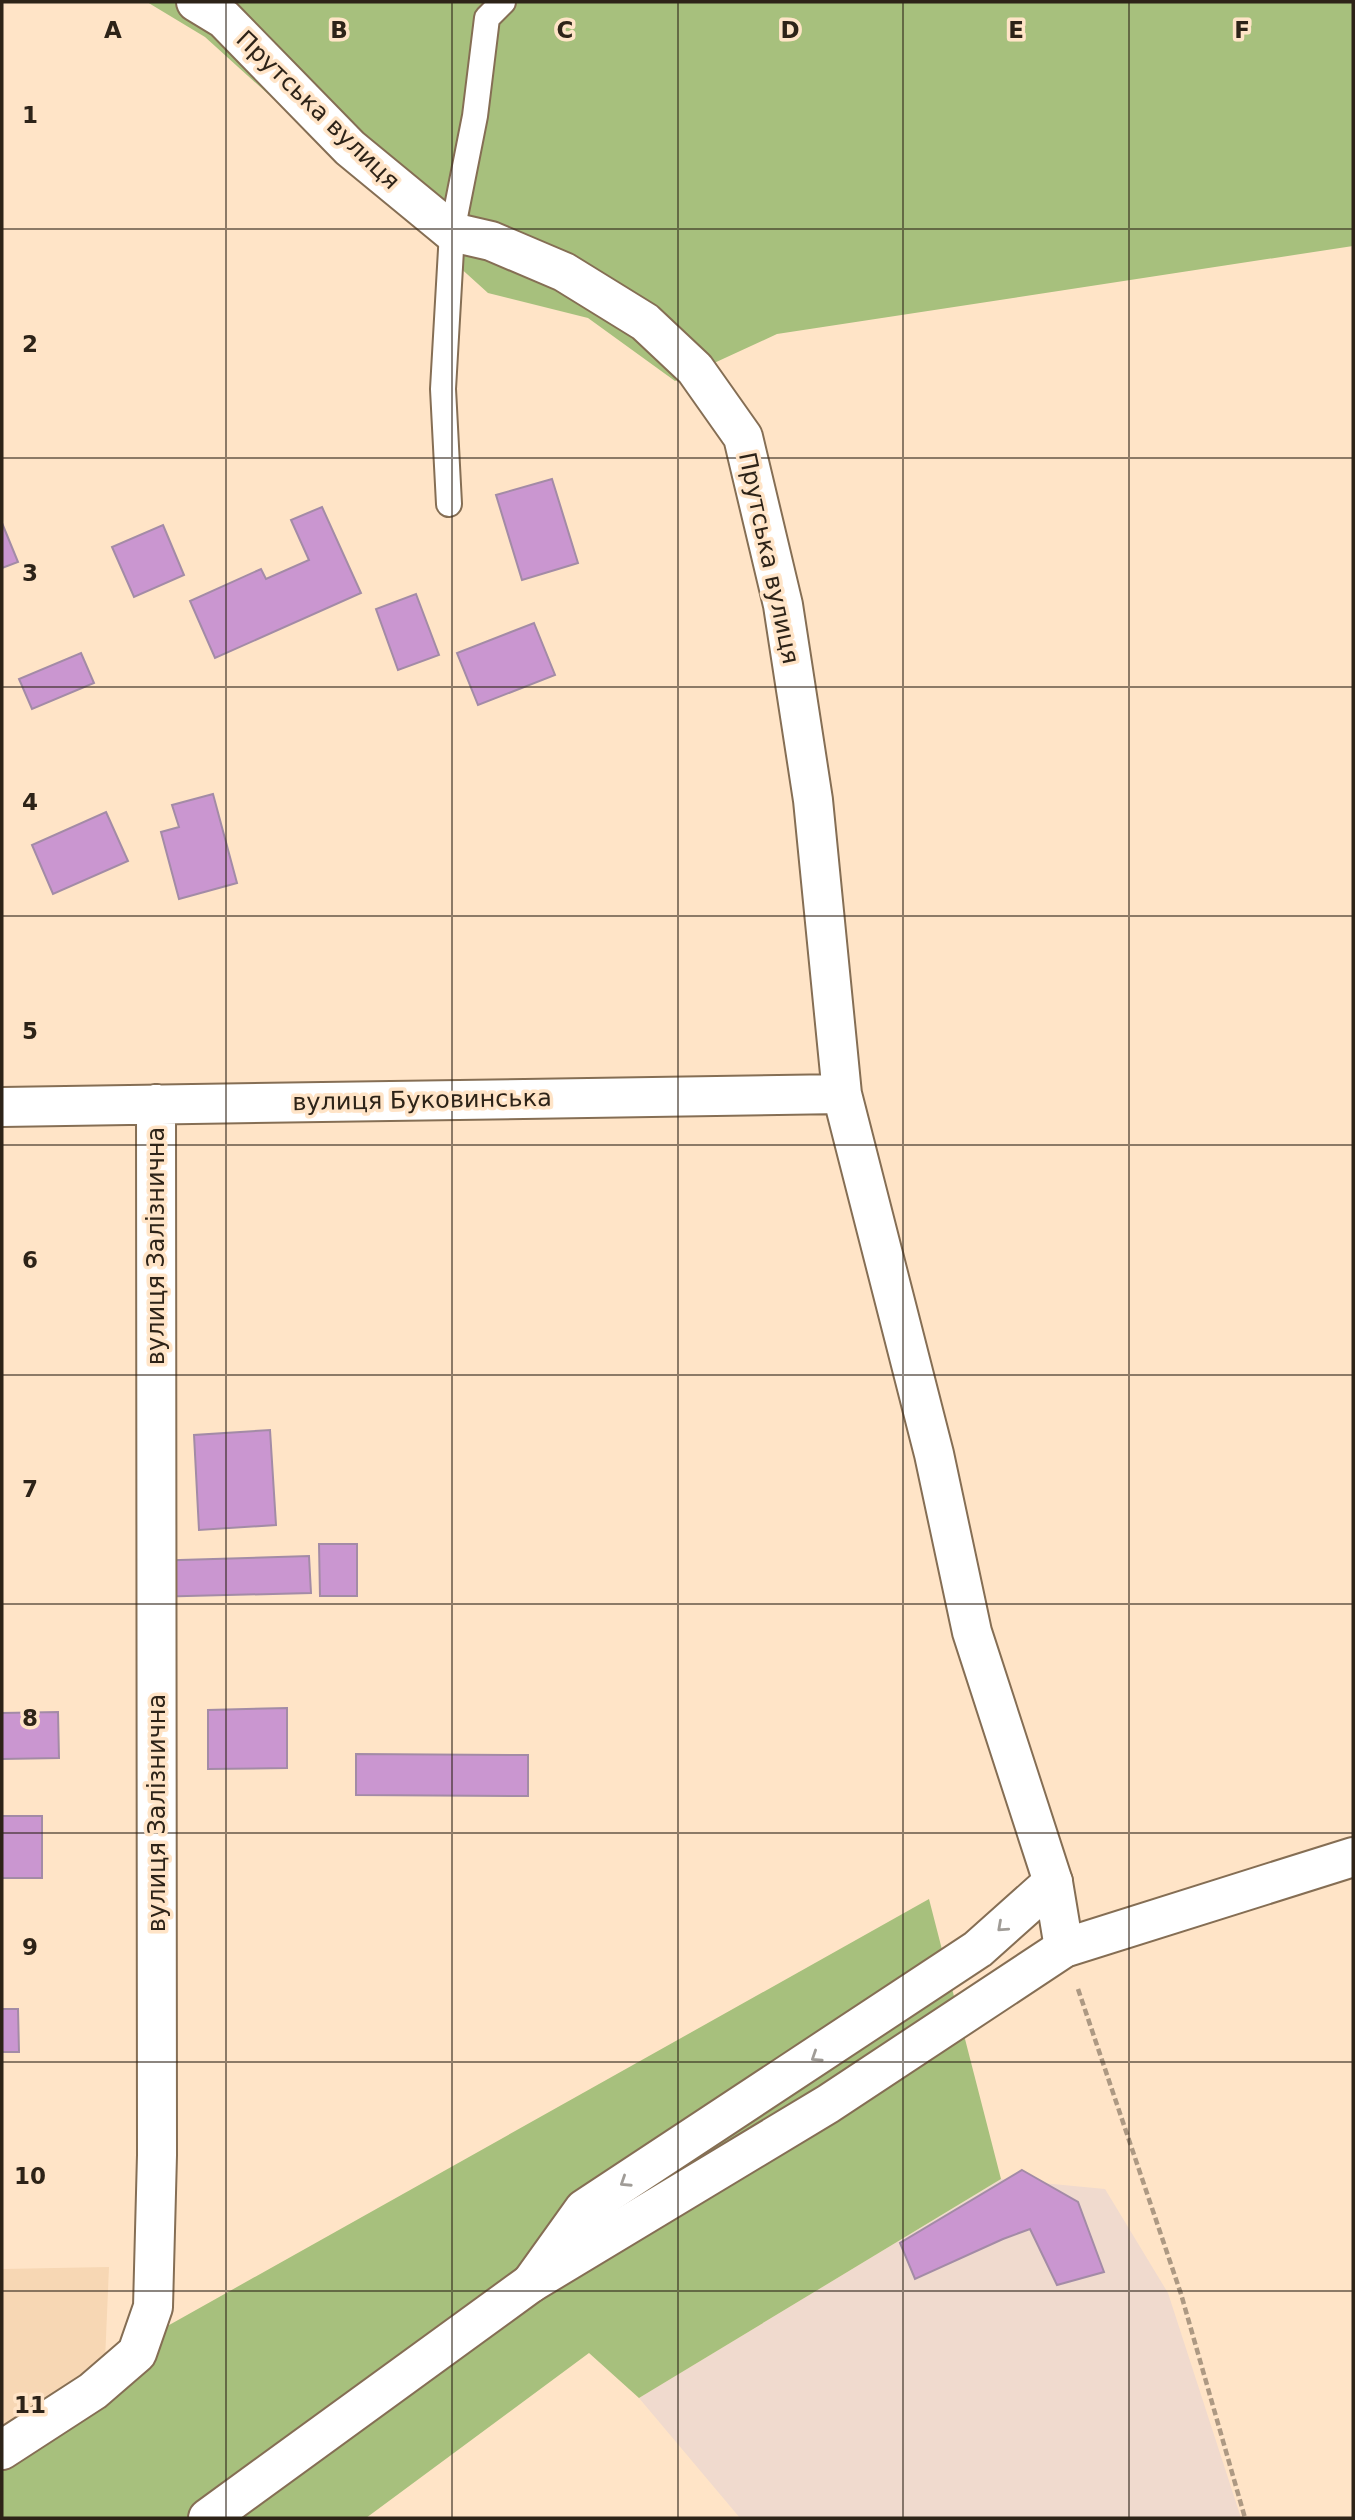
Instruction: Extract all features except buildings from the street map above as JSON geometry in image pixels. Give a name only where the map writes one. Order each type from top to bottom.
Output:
[{"type":"main road","name":"Прутська вулиця","points":[[196,2],[224,19],[350,148],[452,232],[491,241],[564,272],[645,322],[695,369],[743,437],[783,605],[809,774],[842,1094],[934,1454],[972,1632],[1053,1882],[1064,1948]]},
{"type":"main road","name":"вулиця Буковинська","points":[[2,1107],[842,1094]]},
{"type":"main road","name":"вулиця Залізнична","points":[[2,2450],[93,2391],[137,2353],[153,2307],[157,2155],[156,1104]]},
{"type":"main road","points":[[208,2518],[531,2283],[828,2104],[1064,1948],[1353,1857]]},
{"type":"main road","points":[[531,2283],[584,2209],[978,1949],[1053,1882]]},
{"type":"lane","points":[[449,504],[443,389],[452,232],[475,116],[487,18],[503,2]]},
{"type":"path","points":[[1064,1948],[1181,2294],[1245,2518]]},
{"type":"shaded area","points":[[1001,2179],[1105,2189],[1168,2293],[1241,2518],[740,2518],[639,2398]]},
{"type":"shaded area","points":[[109,2267],[105,2361],[2,2441],[2,2269]]},
{"type":"green space","points":[[147,2],[1353,2],[1353,246],[777,334],[675,381],[588,318],[488,293],[205,37]]},
{"type":"green space","points":[[929,1899],[1001,2179],[639,2398],[589,2353],[366,2518],[2,2518],[2,2441],[105,2361]]}]
